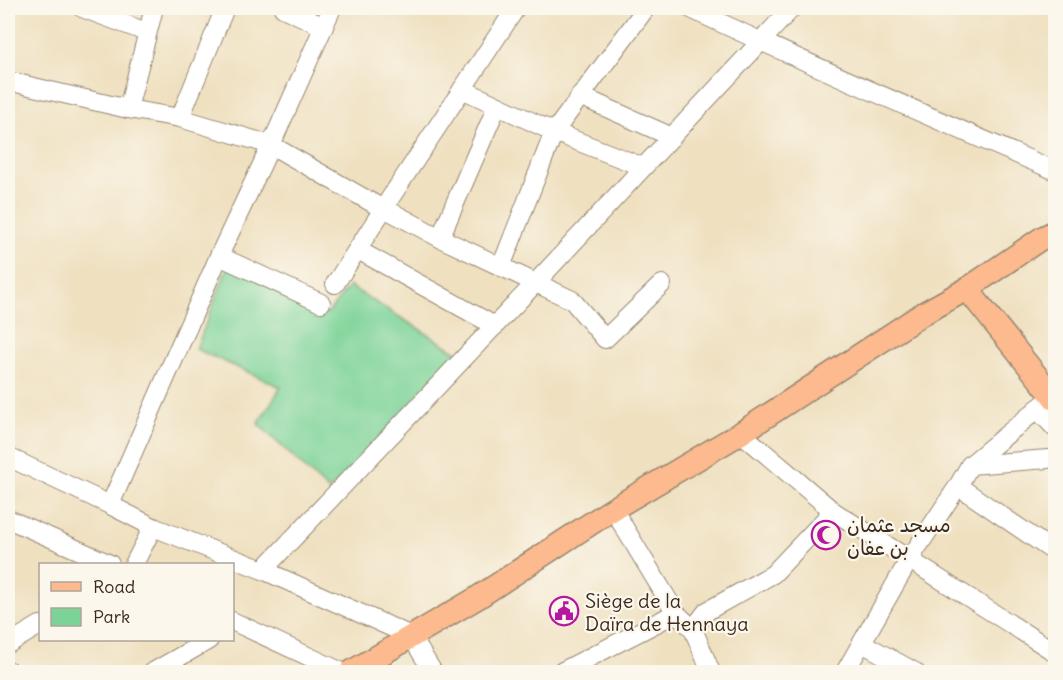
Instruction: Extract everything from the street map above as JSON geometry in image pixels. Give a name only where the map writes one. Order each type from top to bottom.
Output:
[{"type":"main road","points":[[362,670],[411,636],[477,598],[614,509],[741,433],[924,313],[967,289],[1056,231]]},
{"type":"main road","points":[[967,289],[1048,402]]},
{"type":"street","points":[[82,8],[146,32]]},
{"type":"street","points":[[128,109],[154,8]]},
{"type":"street","points":[[180,118],[225,8]]},
{"type":"street","points":[[283,8],[324,27]]},
{"type":"street","points":[[110,505],[219,256],[332,8]]},
{"type":"street","points":[[335,284],[516,8]]},
{"type":"street","points":[[501,267],[555,132],[646,8]]},
{"type":"street","points":[[689,8],[1056,171]]},
{"type":"street","points":[[263,570],[535,284],[792,8]]},
{"type":"street","points":[[8,81],[128,109],[180,118],[271,145],[440,238],[572,300],[605,339],[662,284]]},
{"type":"street","points":[[462,89],[555,132],[643,167]]},
{"type":"street","points":[[580,96],[672,137]]},
{"type":"street","points":[[440,238],[497,106]]},
{"type":"street","points":[[358,250],[495,326]]},
{"type":"street","points":[[219,256],[321,303]]},
{"type":"street","points":[[845,672],[909,560],[958,486],[969,465],[1048,402],[1056,429]]},
{"type":"street","points":[[741,433],[833,511],[1056,652]]},
{"type":"street","points":[[8,457],[153,527],[263,570],[411,636],[433,672]]},
{"type":"street","points":[[969,465],[1048,459]]},
{"type":"street","points":[[958,486],[1056,553]]},
{"type":"street","points":[[614,509],[676,613],[693,629],[711,672]]},
{"type":"street","points":[[693,629],[707,611],[773,574],[833,511]]},
{"type":"street","points":[[12,525],[107,563]]},
{"type":"street","points":[[135,563],[153,527]]},
{"type":"street","points":[[561,672],[676,613]]},
{"type":"street","points":[[234,623],[342,672]]},
{"type":"street","points":[[8,644],[39,626]]},
{"type":"street","points":[[153,672],[206,641]]},
{"type":"street","points":[[862,643],[915,672]]},
{"type":"green space","points":[[228,266],[328,313],[349,286],[460,354],[329,491],[258,424],[281,387],[196,349]]},
{"type":"place","name":"مسجد عثمان بن عفان","points":[[826,535]]},
{"type":"place","name":"Siège de la Daïra de Hennaya","points":[[564,611]]}]
